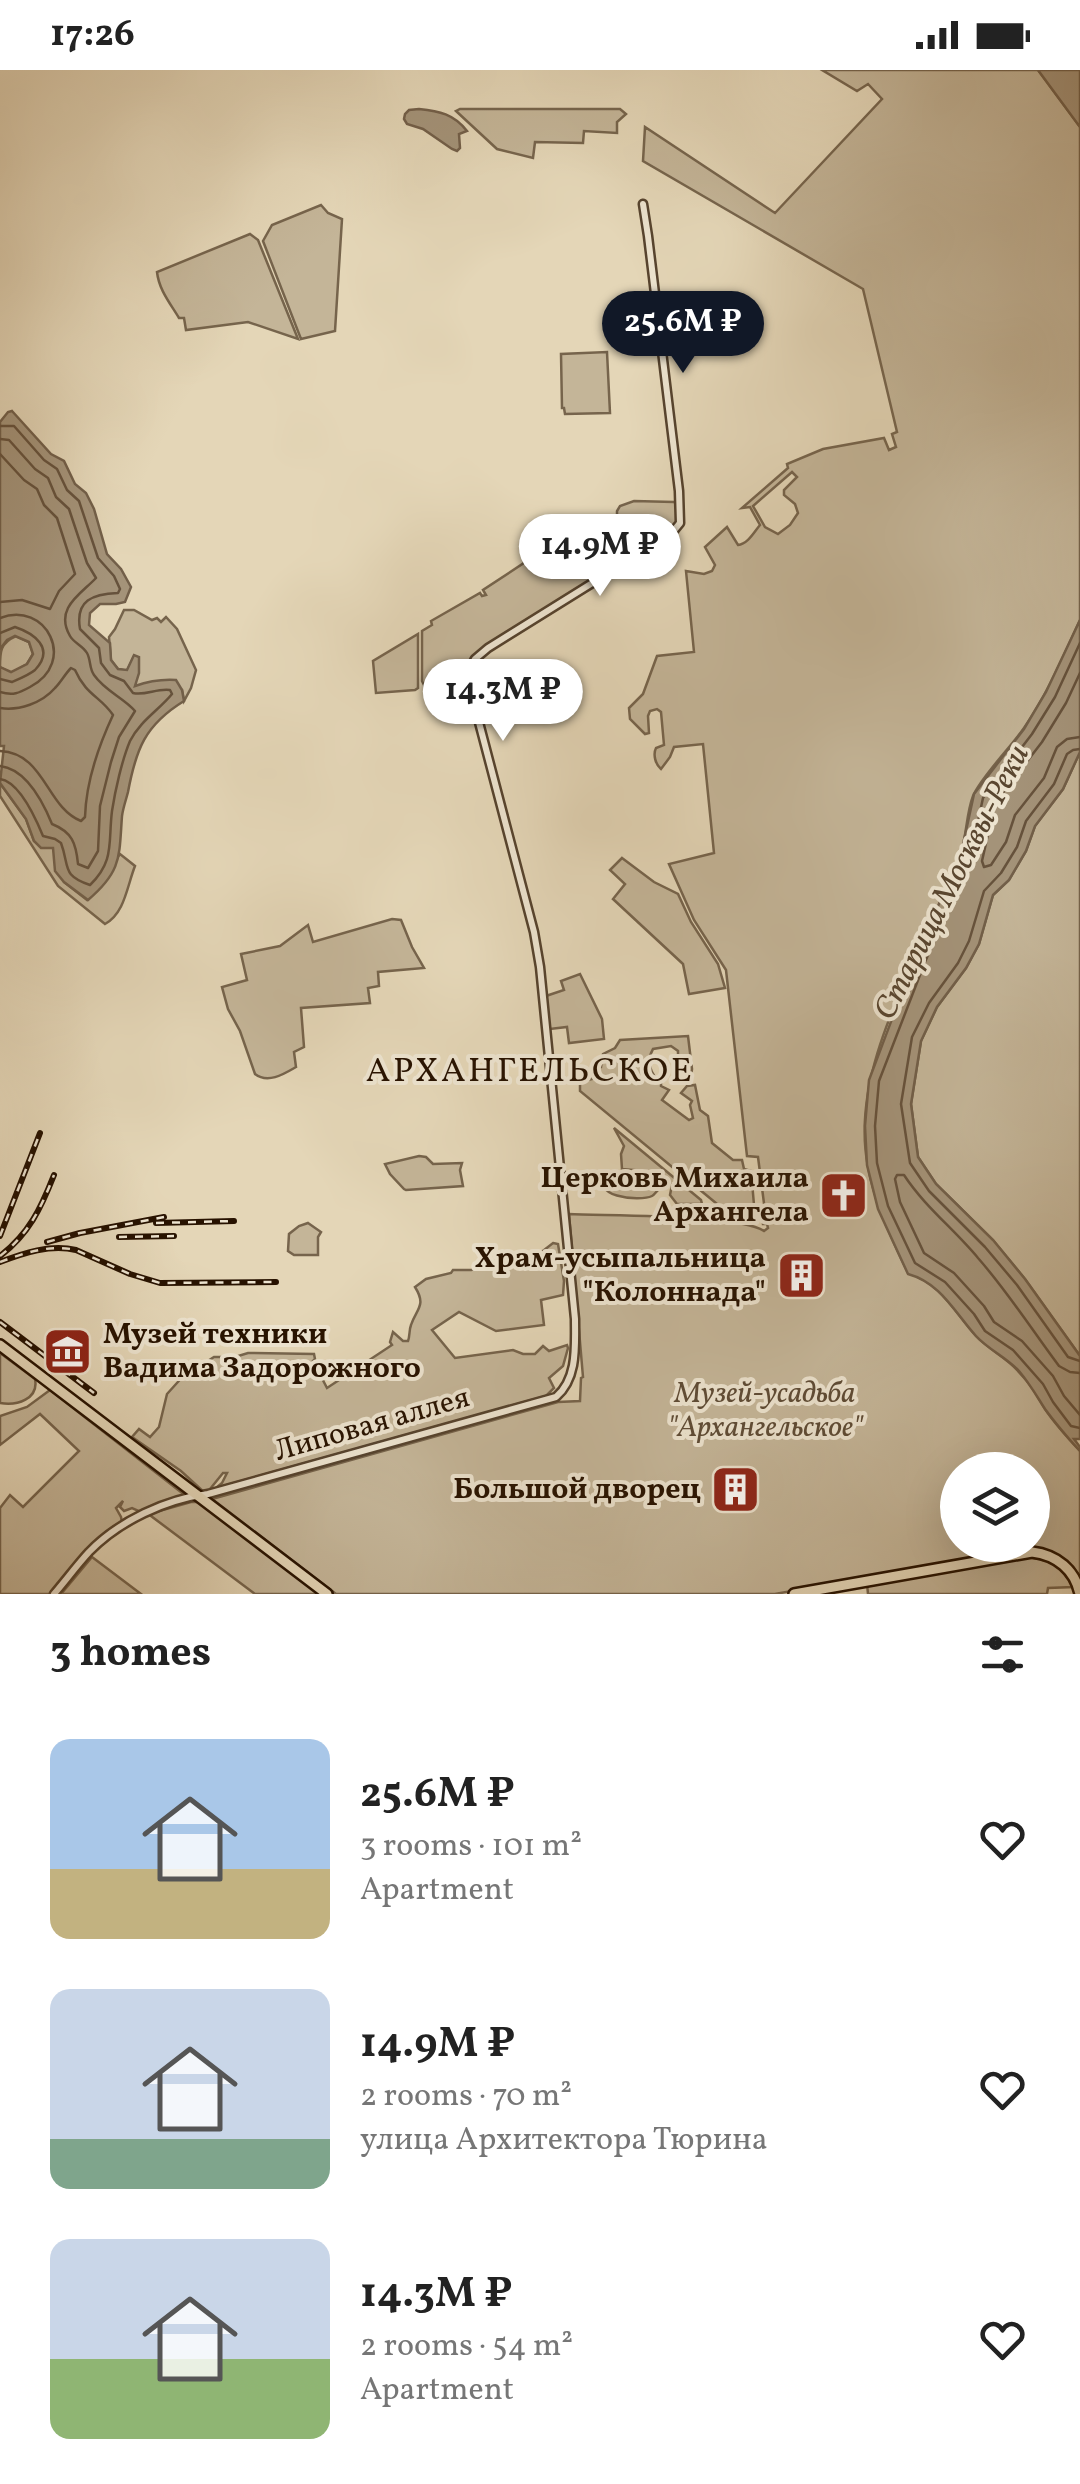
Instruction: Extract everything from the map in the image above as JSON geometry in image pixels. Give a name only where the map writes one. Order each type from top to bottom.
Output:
[{"type":"main road","points":[[0,1345],[327,1594]]},
{"type":"main road","points":[[794,1594],[1032,1552],[1051,1557],[1066,1568],[1076,1580],[1080,1594]]},
{"type":"street","name":"Липовая аллея","points":[[54,1594],[90,1550],[148,1512],[558,1395],[565,1387],[573,1368],[575,1319],[540,967],[468,674],[476,658],[495,643],[674,531],[681,520],[643,204]]},
{"type":"green space","name":"Музей-усадьба \"Архангельское\"","points":[[822,70],[1038,70],[1080,127],[1080,620],[1032,715],[973,796],[960,856],[879,1048],[869,1087],[865,1127],[875,1195],[908,1273],[938,1291],[976,1336],[1013,1366],[1080,1451],[1080,1577],[1072,1566],[1050,1552],[1050,1452],[940,1452],[940,1562],[954,1562],[775,1594],[336,1594],[212,1499],[558,1402],[580,1401],[583,1377],[569,1214],[702,1219],[750,1225],[764,1231],[768,1228],[763,1224],[758,1157],[747,1156],[726,970],[694,920],[669,864],[714,853],[703,744],[674,747],[661,769],[655,753],[656,748],[664,745],[661,712],[650,711],[649,733],[645,734],[630,719],[629,708],[643,694],[657,656],[694,652],[686,571],[712,571],[715,565],[705,547],[727,527],[738,545],[750,537],[760,525],[750,507],[742,508],[788,468],[787,464],[823,449],[884,438],[889,450],[896,447],[892,434],[897,432],[863,289],[643,161],[645,127],[775,213],[882,99],[868,84],[857,91]],"holes":[[[792,472],[797,477],[784,495],[795,504],[798,513],[778,534],[765,527],[753,506]]]},
{"type":"green space","points":[[620,109],[626,114],[617,122],[617,133],[584,131],[583,143],[535,142],[533,158],[497,149],[456,111]]},
{"type":"green space","points":[[321,205],[342,219],[335,331],[301,339],[263,241],[272,225]]},
{"type":"green space","points":[[250,234],[258,240],[298,339],[248,322],[186,330],[184,318],[179,318],[162,291],[157,272]]},
{"type":"green space","points":[[607,352],[610,413],[565,414],[561,354]]},
{"type":"green space","points":[[634,501],[674,502],[678,505],[678,522],[667,534],[482,649],[463,676],[446,682],[446,686],[425,687],[422,631],[432,625],[431,621],[480,593],[486,595],[483,590],[542,551],[561,545],[568,549],[571,539],[583,534],[598,536],[602,524],[617,516],[620,506]]},
{"type":"green space","points":[[124,610],[134,610],[161,622],[166,617],[177,629],[196,670],[184,701],[182,690],[134,686],[134,656],[127,671],[118,669],[111,660],[109,637]]},
{"type":"green space","points":[[418,634],[418,688],[376,693],[373,661]]},
{"type":"green space","points":[[16,636],[29,642],[33,654],[27,664],[11,673],[0,667],[0,657],[4,645]]},
{"type":"green space","points":[[1080,752],[1080,1356],[993,1240],[936,1184],[918,1157],[911,1104],[921,1041],[937,1007],[966,968],[979,944],[993,895],[1009,880],[1035,826],[1063,789]]},
{"type":"green space","points":[[0,783],[26,819],[34,841],[53,848],[64,882],[87,900],[120,854],[135,866],[121,906],[112,919],[105,924],[58,886],[0,796]]},
{"type":"green space","points":[[622,858],[678,894],[718,964],[725,988],[689,994],[683,964],[613,899],[625,884],[610,870]]},
{"type":"green space","points":[[392,919],[401,920],[424,968],[378,972],[379,986],[368,988],[370,1003],[301,1008],[304,1047],[294,1052],[296,1067],[271,1078],[255,1074],[222,987],[247,980],[241,954],[280,946],[308,925],[313,942]]},
{"type":"green space","points":[[580,974],[602,1019],[604,1039],[569,1043],[567,1027],[548,1027],[546,996],[564,990],[561,981]]},
{"type":"green space","points":[[688,1036],[691,1077],[682,1077],[680,1073],[678,1051],[671,1046],[653,1049],[652,1072],[661,1086],[669,1090],[662,1100],[689,1120],[693,1118],[692,1101],[681,1093],[687,1086],[695,1085],[700,1110],[708,1116],[712,1143],[733,1160],[742,1160],[744,1169],[751,1171],[755,1216],[728,1213],[580,1091],[580,1082],[592,1079],[593,1070],[601,1067],[603,1054],[620,1040]]},
{"type":"green space","points":[[614,1128],[702,1204],[677,1204],[670,1195],[672,1185],[655,1172],[622,1169],[624,1146]]},
{"type":"green space","points":[[419,1156],[433,1164],[462,1163],[463,1186],[404,1189],[385,1164]]},
{"type":"green space","points":[[614,1174],[651,1176],[658,1183],[658,1190],[646,1198],[617,1196],[605,1188]]},
{"type":"green space","points":[[308,1223],[321,1232],[318,1255],[294,1255],[288,1251],[289,1234]]},
{"type":"green space","points":[[553,1243],[558,1244],[563,1295],[541,1300],[544,1325],[496,1331],[459,1312],[432,1330],[455,1358],[513,1350],[535,1354],[543,1346],[549,1351],[567,1345],[563,1366],[549,1378],[554,1388],[546,1396],[216,1488],[227,1473],[223,1473],[206,1494],[132,1437],[139,1429],[150,1437],[159,1427],[167,1394],[195,1363],[200,1366],[214,1357],[248,1353],[314,1354],[313,1361],[327,1388],[392,1345],[393,1332],[408,1341],[420,1303],[415,1287],[426,1279],[453,1270],[505,1264],[539,1254]]},
{"type":"green space","points":[[0,1353],[35,1379],[34,1392],[25,1400],[0,1403]]},
{"type":"green space","points":[[50,1390],[186,1496],[143,1513],[132,1508],[124,1511],[120,1507],[123,1501],[116,1508],[122,1523],[95,1542],[51,1594],[0,1594],[0,1508],[10,1495],[23,1507],[79,1451],[40,1414],[0,1445],[0,1416],[27,1407]]},
{"type":"green space","points":[[199,1502],[319,1594],[255,1594],[151,1516]]},
{"type":"green space","points":[[92,1557],[141,1594],[61,1594]]},
{"type":"green space","points":[[991,1562],[1048,1562],[1063,1572],[1073,1587],[1048,1588],[1047,1594],[868,1594],[867,1583]]},
{"type":"water","points":[[1038,70],[1080,70],[1080,127]]},
{"type":"water","points":[[419,109],[446,114],[462,125],[467,131],[459,134],[457,151],[423,129],[407,124],[405,114]]},
{"type":"water","points":[[12,411],[51,454],[64,461],[75,484],[86,493],[107,554],[131,587],[125,602],[100,604],[90,613],[89,625],[110,643],[111,660],[118,669],[127,670],[134,655],[139,657],[135,686],[176,680],[184,701],[160,719],[144,739],[123,810],[117,862],[88,900],[55,871],[53,848],[41,848],[34,841],[26,819],[0,783],[4,746],[0,746],[0,667],[11,672],[27,664],[33,654],[29,642],[15,636],[0,649],[0,422]]},
{"type":"water","name":"Старица Москвы-Реки","points":[[1080,620],[1080,752],[1063,789],[1035,826],[1009,880],[993,895],[979,944],[966,968],[937,1007],[921,1041],[911,1104],[918,1157],[936,1184],[993,1240],[1080,1356],[1080,1439],[1074,1439],[1080,1451],[1019,1371],[976,1336],[930,1284],[908,1274],[878,1209],[867,1165],[865,1126],[869,1080],[915,958],[961,854],[974,794],[1024,729]]},
{"type":"railway","points":[[0,1236],[40,1133]]},
{"type":"railway","points":[[0,1256],[33,1220],[54,1175]]},
{"type":"railway","points":[[47,1242],[164,1217]]},
{"type":"railway","points":[[156,1223],[234,1221]]},
{"type":"railway","points":[[119,1237],[174,1236]]},
{"type":"railway","points":[[0,1262],[37,1250],[66,1248],[160,1283],[276,1282]]},
{"type":"railway","points":[[0,1322],[94,1393]]},
{"type":"place","name":"Церковь Михаила Архангела","points":[[844,1196]]},
{"type":"place","name":"Храм-усыпальница \"Колоннада\"","points":[[801,1276]]},
{"type":"place","name":"Музей техники Вадима Задорожного","points":[[68,1352]]},
{"type":"place","name":"Большой дворец","points":[[736,1490]]},
{"type":"district","name":"АРХАНГЕЛЬСКОЕ","points":[[530,1072]]}]
